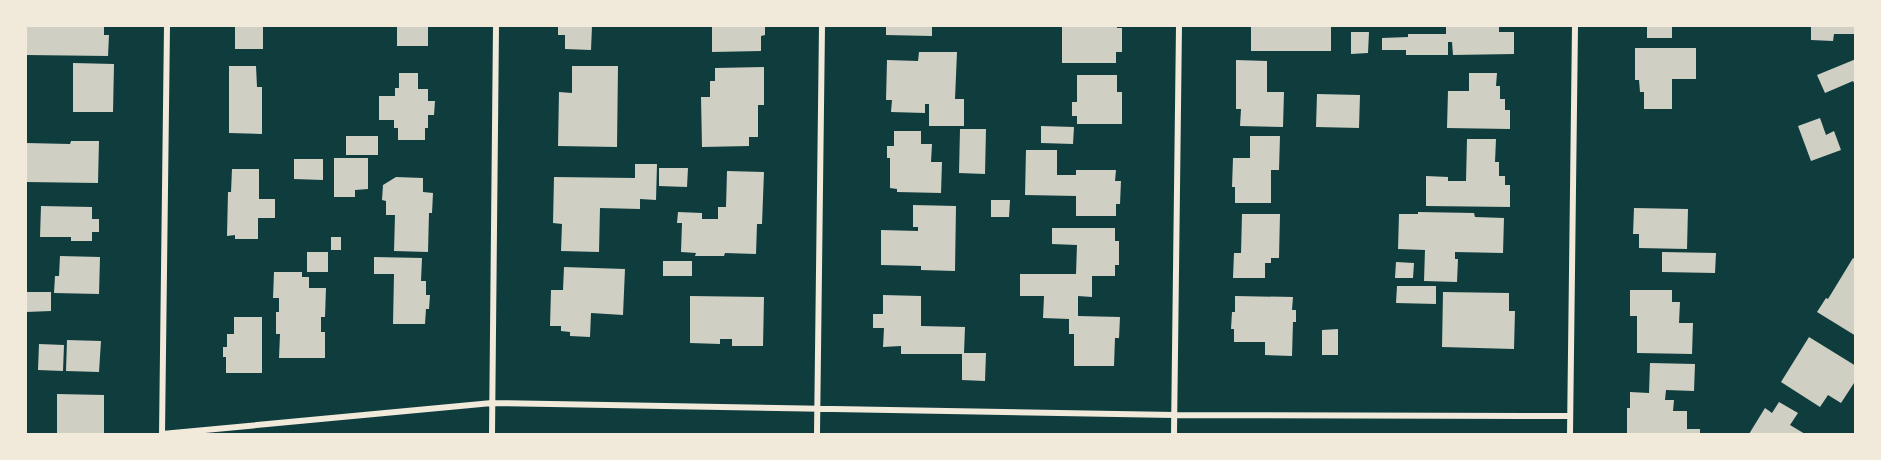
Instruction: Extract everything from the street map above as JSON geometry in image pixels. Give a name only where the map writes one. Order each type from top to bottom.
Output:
[{"type":"street","points":[[167,26],[162,434],[492,403],[1174,415],[1570,416]]},
{"type":"street","points":[[492,435],[496,26]]},
{"type":"street","points":[[817,435],[822,26]]},
{"type":"street","points":[[1174,435],[1179,26]]},
{"type":"street","points":[[1570,435],[1575,26]]},
{"type":"building","points":[[26,26],[104,26],[104,35],[109,35],[108,56],[26,55]]},
{"type":"building","points":[[235,26],[263,26],[263,49],[235,49]]},
{"type":"building","points":[[397,26],[428,26],[428,46],[397,46]]},
{"type":"building","points":[[558,26],[592,26],[591,50],[565,49],[565,35],[558,35]]},
{"type":"building","points":[[712,26],[765,26],[765,35],[761,36],[761,51],[712,52]]},
{"type":"building","points":[[886,26],[932,26],[932,36],[886,35]]},
{"type":"building","points":[[1062,26],[1117,26],[1117,28],[1122,28],[1122,52],[1116,52],[1116,63],[1062,63]]},
{"type":"building","points":[[1251,26],[1331,26],[1331,51],[1251,51]]},
{"type":"building","points":[[1446,26],[1499,26],[1499,32],[1514,32],[1514,54],[1453,55],[1452,42],[1448,42],[1448,55],[1406,55],[1406,50],[1382,50],[1382,38],[1408,37],[1408,34],[1446,34]]},
{"type":"building","points":[[1647,26],[1672,26],[1672,38],[1647,38]]},
{"type":"building","points":[[1811,26],[1856,26],[1856,34],[1834,34],[1833,41],[1811,40]]},
{"type":"building","points":[[1351,32],[1369,32],[1368,53],[1351,54]]},
{"type":"building","points":[[1635,48],[1696,48],[1696,79],[1672,79],[1672,109],[1644,109],[1644,92],[1640,92],[1639,80],[1635,80]]},
{"type":"building","points":[[919,52],[957,52],[955,99],[964,99],[964,126],[929,126],[929,104],[925,104],[925,113],[891,112],[892,100],[886,100],[887,60],[918,61]]},
{"type":"building","points":[[1856,59],[1856,87],[1853,81],[1825,93],[1817,75]]},
{"type":"building","points":[[1236,60],[1267,61],[1267,92],[1284,92],[1283,127],[1240,126],[1241,109],[1236,109]]},
{"type":"building","points":[[73,63],[114,64],[113,112],[73,112]]},
{"type":"building","points":[[229,66],[256,66],[257,87],[262,87],[262,134],[229,133]]},
{"type":"building","points":[[572,66],[618,66],[617,147],[558,146],[559,92],[572,93]]},
{"type":"building","points":[[764,67],[764,105],[758,105],[758,137],[749,137],[749,146],[702,147],[701,97],[710,97],[710,81],[715,81],[715,68]]},
{"type":"building","points":[[399,73],[418,73],[418,89],[428,89],[428,101],[435,101],[434,115],[428,115],[425,140],[398,140],[398,128],[394,128],[394,120],[379,120],[379,96],[395,96],[395,88],[399,88]]},
{"type":"building","points":[[1469,73],[1497,73],[1496,86],[1500,86],[1500,99],[1505,99],[1505,110],[1510,110],[1510,129],[1447,128],[1448,91],[1469,91]]},
{"type":"building","points":[[1077,75],[1117,75],[1117,92],[1122,92],[1122,124],[1077,124],[1077,116],[1072,116],[1072,102],[1077,102]]},
{"type":"building","points":[[1317,94],[1360,95],[1359,128],[1316,127]]},
{"type":"building","points":[[1820,118],[1826,135],[1834,131],[1841,150],[1811,161],[1798,126]]},
{"type":"building","points":[[1041,126],[1074,127],[1073,144],[1041,143]]},
{"type":"building","points":[[960,129],[986,129],[985,174],[959,173]]},
{"type":"building","points":[[894,131],[921,131],[921,144],[932,144],[931,162],[942,162],[941,193],[897,192],[897,189],[890,188],[890,158],[887,158],[887,146],[894,146]]},
{"type":"building","points":[[346,136],[378,136],[378,155],[346,155]]},
{"type":"building","points":[[1250,136],[1280,136],[1279,170],[1271,170],[1271,203],[1235,203],[1235,187],[1232,187],[1233,158],[1250,158]]},
{"type":"building","points":[[1467,139],[1496,139],[1495,162],[1499,162],[1499,176],[1505,176],[1505,185],[1510,185],[1510,207],[1426,206],[1426,176],[1448,177],[1448,181],[1466,181]]},
{"type":"building","points":[[71,141],[99,141],[98,183],[26,182],[26,143],[70,144]]},
{"type":"building","points":[[1026,150],[1057,150],[1057,175],[1076,175],[1076,170],[1116,170],[1115,181],[1121,181],[1120,204],[1116,204],[1116,216],[1076,216],[1076,196],[1025,195]]},
{"type":"building","points":[[334,158],[368,158],[368,189],[355,190],[355,197],[334,197]]},
{"type":"building","points":[[294,159],[323,159],[323,180],[294,179]]},
{"type":"building","points":[[635,164],[657,164],[656,200],[640,199],[640,209],[600,208],[599,252],[561,251],[562,224],[553,223],[554,177],[635,178]]},
{"type":"building","points":[[659,168],[688,168],[687,187],[659,186]]},
{"type":"building","points":[[232,169],[259,169],[259,199],[275,199],[275,218],[258,218],[258,239],[235,239],[235,235],[227,236],[228,192],[231,192]]},
{"type":"building","points":[[727,171],[764,172],[762,224],[757,224],[756,254],[725,253],[724,256],[695,256],[696,253],[681,252],[682,223],[677,223],[678,212],[702,213],[702,219],[718,219],[718,207],[726,207]]},
{"type":"building","points":[[396,177],[423,178],[423,192],[433,193],[432,213],[429,213],[428,252],[394,251],[395,215],[386,215],[386,201],[382,200],[383,185]]},
{"type":"building","points":[[991,200],[1010,200],[1009,217],[991,217]]},
{"type":"building","points":[[913,205],[956,206],[955,271],[921,270],[921,266],[881,265],[881,230],[918,231],[918,227],[913,227]]},
{"type":"building","points":[[41,206],[92,207],[92,219],[99,219],[99,232],[92,232],[92,241],[71,241],[71,237],[40,237]]},
{"type":"building","points":[[1634,208],[1688,209],[1687,249],[1639,248],[1639,234],[1633,234]]},
{"type":"building","points":[[1418,212],[1474,213],[1475,217],[1504,218],[1503,253],[1455,252],[1455,259],[1458,259],[1457,282],[1424,281],[1425,250],[1398,249],[1399,214],[1418,214]]},
{"type":"building","points":[[1242,214],[1280,214],[1279,258],[1271,258],[1271,263],[1265,263],[1265,278],[1233,278],[1234,253],[1241,253]]},
{"type":"building","points":[[1052,228],[1115,228],[1115,241],[1119,241],[1119,265],[1115,265],[1115,276],[1092,276],[1092,297],[1078,296],[1078,316],[1120,317],[1119,338],[1115,338],[1114,366],[1074,366],[1074,334],[1069,334],[1069,319],[1043,318],[1044,296],[1020,296],[1020,274],[1076,274],[1077,245],[1052,244]]},
{"type":"building","points":[[331,237],[341,237],[341,250],[331,250]]},
{"type":"building","points":[[307,252],[328,252],[328,272],[307,272]]},
{"type":"building","points":[[1662,252],[1716,253],[1715,273],[1662,272]]},
{"type":"building","points":[[60,256],[100,257],[99,294],[54,293],[55,276],[59,276]]},
{"type":"building","points":[[374,257],[422,258],[421,281],[426,281],[426,295],[430,295],[425,324],[393,324],[394,274],[374,274]]},
{"type":"building","points":[[1853,258],[1856,260],[1856,336],[1817,312],[1826,298],[1828,299]]},
{"type":"building","points":[[663,261],[692,261],[692,276],[663,276]]},
{"type":"building","points":[[1396,262],[1414,263],[1413,278],[1395,278]]},
{"type":"building","points":[[564,267],[625,269],[623,315],[591,313],[590,337],[570,336],[570,332],[561,331],[561,326],[550,326],[551,290],[563,290]]},
{"type":"building","points":[[274,272],[302,272],[302,277],[309,277],[309,288],[326,288],[325,317],[321,317],[321,332],[325,332],[325,358],[279,358],[280,334],[276,334],[276,312],[279,312],[279,298],[273,298]]},
{"type":"building","points":[[1397,286],[1436,286],[1436,304],[1396,303]]},
{"type":"building","points":[[1630,290],[1672,290],[1672,302],[1680,302],[1679,323],[1693,323],[1692,354],[1637,353],[1637,316],[1630,316]]},
{"type":"building","points":[[26,292],[51,292],[51,311],[26,312]]},
{"type":"building","points":[[1443,292],[1509,293],[1509,311],[1515,311],[1514,349],[1442,347]]},
{"type":"building","points":[[883,295],[921,296],[921,326],[965,327],[964,353],[986,353],[985,381],[962,380],[962,354],[901,354],[901,346],[883,347],[884,328],[873,328],[873,314],[883,314]]},
{"type":"building","points":[[690,296],[764,297],[763,346],[732,346],[732,339],[720,339],[720,344],[690,343]]},
{"type":"building","points":[[1235,296],[1293,297],[1292,310],[1296,310],[1296,322],[1293,322],[1292,356],[1265,355],[1265,342],[1234,342],[1234,329],[1231,329],[1232,312],[1235,312]]},
{"type":"building","points":[[234,317],[262,317],[262,373],[226,373],[226,357],[223,357],[223,347],[227,347],[227,334],[234,334]]},
{"type":"building","points":[[1338,329],[1338,355],[1322,355],[1322,330]]},
{"type":"building","points":[[1809,337],[1856,366],[1856,380],[1841,403],[1828,395],[1820,407],[1781,382]]},
{"type":"building","points":[[67,340],[101,341],[99,372],[66,371]]},
{"type":"building","points":[[39,344],[64,345],[63,371],[38,370]]},
{"type":"building","points":[[1650,363],[1695,364],[1694,391],[1666,390],[1665,400],[1674,400],[1673,411],[1687,411],[1687,429],[1700,429],[1700,434],[1627,434],[1627,408],[1630,408],[1630,392],[1649,393]]},
{"type":"building","points":[[57,394],[104,395],[104,434],[57,433]]},
{"type":"building","points":[[1779,402],[1798,413],[1790,425],[1805,434],[1749,434],[1765,408],[1772,413]]}]
